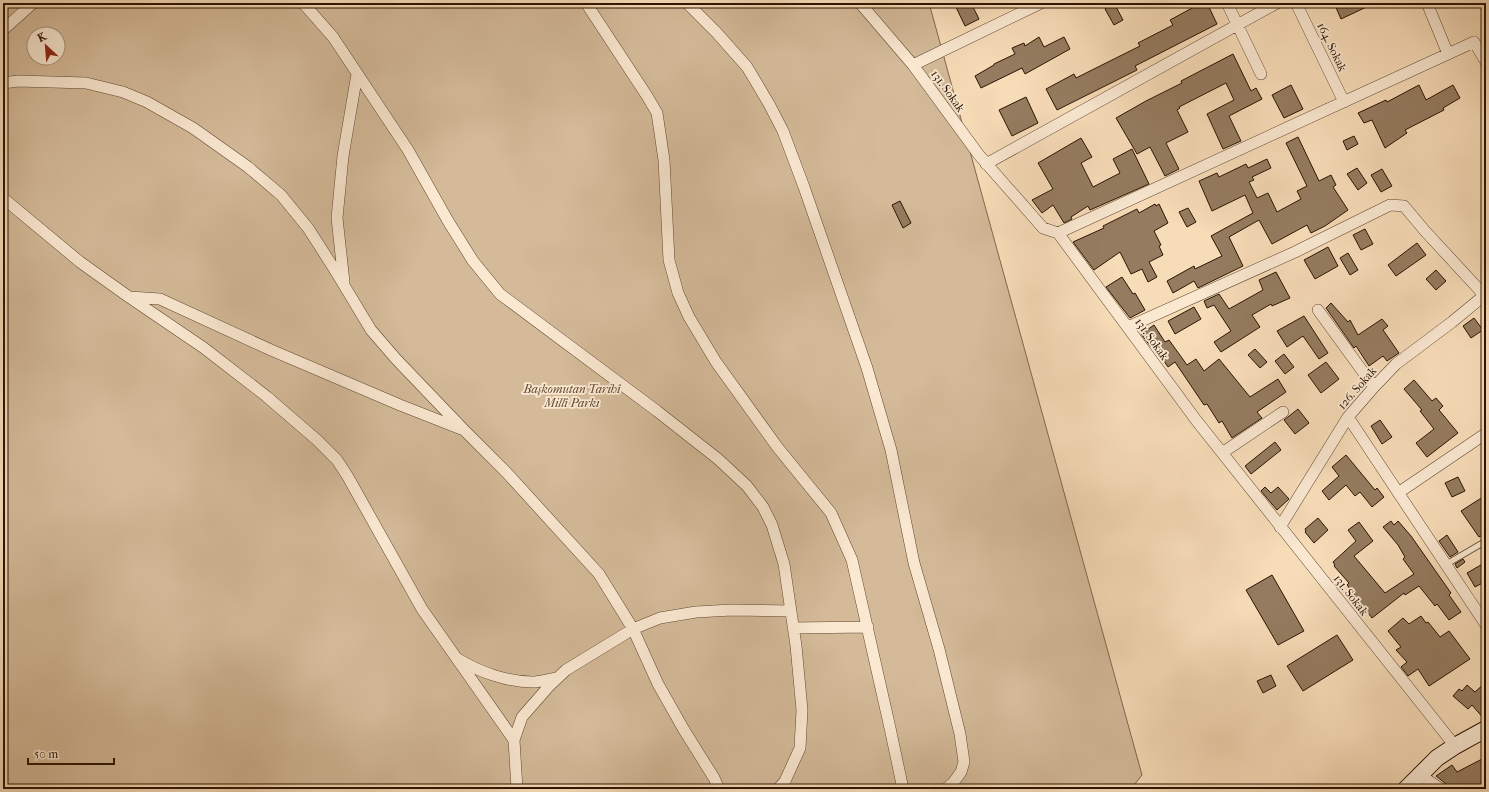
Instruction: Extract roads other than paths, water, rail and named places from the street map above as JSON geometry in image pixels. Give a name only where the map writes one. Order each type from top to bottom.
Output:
[{"type":"main road","points":[[1409,784],[1437,758],[1486,729]]},
{"type":"street","points":[[3,30],[32,3]]},
{"type":"street","points":[[303,3],[333,37],[408,150],[473,262],[500,294],[658,411],[718,459],[747,486],[757,498],[772,525],[784,564],[802,710],[802,734],[800,748],[785,780],[778,789]]},
{"type":"street","points":[[586,3],[657,113],[664,160],[669,260],[678,293],[689,317],[716,362],[778,448],[831,514],[852,560],[903,789]]},
{"type":"street","points":[[687,3],[718,32],[747,67],[783,131],[867,368],[891,450],[914,563],[939,649],[960,734],[964,762],[961,772],[953,783],[946,789]]},
{"type":"street","points":[[860,3],[913,65]]},
{"type":"street","name":"131. Sokak","points":[[1041,3],[913,65],[986,164],[1043,228],[1058,233],[1222,453],[1455,746]]},
{"type":"street","points":[[1227,3],[1261,74]]},
{"type":"street","points":[[986,164],[1238,26],[1277,3]]},
{"type":"street","name":"164. Sokak","points":[[1296,3],[1344,102]]},
{"type":"street","points":[[1427,3],[1448,54]]},
{"type":"street","points":[[1058,233],[1474,42],[1486,62]]},
{"type":"street","points":[[345,286],[337,218],[343,156],[357,74]]},
{"type":"street","points":[[3,83],[18,81],[86,83],[123,92],[141,99],[193,128],[248,167],[281,195],[308,228],[371,330],[396,359],[506,472],[599,574],[634,629],[658,684],[684,730],[714,778],[719,789]]},
{"type":"street","points":[[3,198],[80,262],[128,297],[204,348],[266,396],[317,440],[337,460],[422,609],[514,740]]},
{"type":"street","points":[[1128,327],[1295,252],[1390,205],[1404,206],[1425,232],[1486,296]]},
{"type":"street","name":"126. Sokak","points":[[1280,527],[1348,417],[1374,387],[1396,364],[1486,296]]},
{"type":"street","points":[[128,297],[160,299],[271,350],[400,405],[464,430]]},
{"type":"street","points":[[1318,310],[1374,387]]},
{"type":"street","points":[[1222,453],[1283,412]]},
{"type":"street","points":[[1348,417],[1486,625]]},
{"type":"street","points":[[1398,493],[1485,434]]},
{"type":"street","points":[[517,789],[514,740],[522,717],[550,685],[566,670],[634,629],[660,618],[696,612],[732,610],[790,611]]},
{"type":"street","points":[[793,628],[868,627]]},
{"type":"street","points":[[454,656],[470,666],[514,680],[533,682],[557,678]]},
{"type":"street","points":[[1409,784],[1440,789]]},
{"type":"lane","points":[[1445,565],[1486,541]]},
{"type":"park label","name":"Başkomutan Tarihî Millî Parkı","points":[[572,396]]}]
